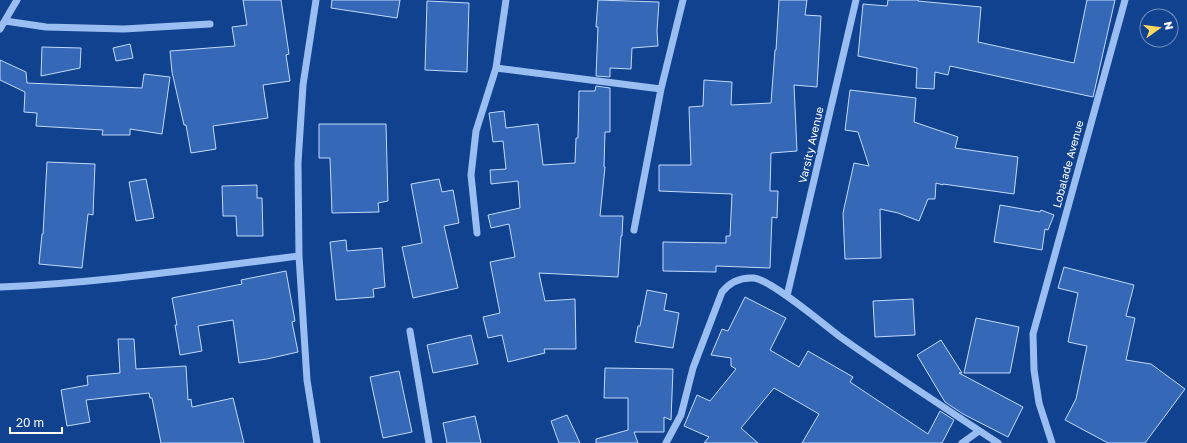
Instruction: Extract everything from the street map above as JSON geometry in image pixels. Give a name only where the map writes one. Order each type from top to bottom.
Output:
[{"type":"street","points":[[0,28],[17,0]]},
{"type":"street","points":[[316,0],[303,85],[298,164],[299,256],[306,380],[317,443]]},
{"type":"street","points":[[477,232],[471,175],[476,131],[496,68],[506,0]]},
{"type":"street","points":[[634,230],[661,89],[683,0]]},
{"type":"street","name":"Varsity Avenue","points":[[786,296],[856,0]]},
{"type":"street","name":"Lobalade Avenue","points":[[1052,443],[1039,402],[1034,370],[1033,334],[1125,0]]},
{"type":"street","points":[[5,21],[46,27],[124,29],[210,24]]},
{"type":"street","points":[[496,68],[661,89]]},
{"type":"street","points":[[0,287],[148,274],[299,256]]},
{"type":"street","points":[[666,443],[681,415],[693,368],[722,292],[728,284],[734,281],[754,278],[770,285],[839,336],[998,443]]},
{"type":"street","points":[[410,331],[429,443]]},
{"type":"street","points":[[962,443],[979,431]]},
{"type":"building","points":[[243,0],[281,0],[289,54],[286,55],[290,81],[263,85],[268,118],[213,126],[216,149],[191,153],[186,125],[184,125],[172,72],[170,51],[235,46],[232,27],[247,25]]},
{"type":"building","points":[[332,0],[400,0],[397,18],[331,8]]},
{"type":"building","points":[[598,0],[659,2],[657,31],[658,46],[632,48],[631,69],[610,68],[610,77],[596,76],[598,27],[596,27]]},
{"type":"building","points":[[779,0],[807,0],[805,15],[821,16],[817,87],[794,85],[797,151],[771,153],[770,191],[778,191],[777,218],[772,217],[770,268],[716,266],[716,272],[663,271],[663,242],[726,243],[726,236],[730,236],[732,194],[659,191],[659,165],[691,165],[689,107],[703,106],[704,80],[732,82],[731,105],[771,103]]},
{"type":"building","points":[[888,0],[918,0],[981,7],[978,42],[1074,63],[1087,0],[1115,0],[1093,97],[950,66],[948,75],[935,72],[934,89],[916,88],[917,68],[858,56],[863,4],[887,6]]},
{"type":"building","points":[[427,1],[469,3],[467,72],[425,70]]},
{"type":"building","points":[[130,44],[133,58],[116,61],[113,48]]},
{"type":"building","points":[[42,47],[81,48],[80,68],[41,76]]},
{"type":"building","points":[[0,60],[26,72],[27,83],[142,88],[144,74],[170,77],[162,134],[130,129],[130,135],[102,135],[103,130],[36,126],[37,113],[24,112],[25,92],[0,80]]},
{"type":"building","points":[[596,86],[610,88],[610,132],[605,132],[605,167],[600,216],[623,216],[618,277],[539,273],[545,301],[575,299],[576,349],[544,349],[545,353],[508,362],[502,335],[488,338],[483,317],[500,313],[490,262],[515,257],[509,224],[491,228],[488,215],[520,208],[518,181],[491,184],[490,170],[506,169],[503,141],[493,142],[489,113],[504,111],[506,128],[538,124],[543,165],[575,163],[576,138],[578,138],[579,91],[595,91]]},
{"type":"building","points":[[850,90],[916,98],[914,122],[958,137],[955,148],[1018,157],[1014,194],[936,183],[935,199],[928,199],[919,221],[898,213],[880,209],[881,258],[845,259],[843,213],[854,163],[869,166],[858,132],[845,130]]},
{"type":"building","points":[[319,124],[386,124],[388,201],[378,203],[379,212],[332,213],[330,158],[319,158]]},
{"type":"building","points":[[47,162],[95,164],[93,215],[88,214],[82,268],[39,264],[43,234]]},
{"type":"building","points":[[146,179],[154,218],[136,221],[129,182]]},
{"type":"building","points":[[439,179],[442,192],[453,190],[459,223],[444,226],[458,288],[413,298],[402,247],[422,243],[411,184]]},
{"type":"building","points":[[257,185],[257,198],[262,198],[263,236],[237,236],[236,216],[223,216],[222,186]]},
{"type":"building","points":[[1000,205],[1040,212],[1041,210],[1054,215],[1048,230],[1045,229],[1042,250],[994,242]]},
{"type":"building","points":[[346,240],[347,251],[382,248],[385,287],[373,289],[374,297],[336,300],[330,242]]},
{"type":"building","points":[[1064,267],[1134,285],[1126,316],[1135,318],[1126,360],[1151,364],[1185,389],[1145,443],[1108,443],[1065,420],[1076,399],[1087,346],[1068,342],[1078,293],[1058,288]]},
{"type":"building","points":[[286,271],[295,321],[292,322],[298,352],[239,363],[233,320],[198,326],[202,351],[180,355],[172,298],[242,284],[241,280]]},
{"type":"building","points":[[647,290],[667,294],[664,310],[679,313],[673,348],[635,342],[638,326],[640,326]]},
{"type":"building","points":[[745,297],[786,318],[770,350],[799,367],[808,351],[853,377],[850,382],[928,434],[940,411],[954,420],[942,443],[802,443],[819,414],[774,388],[741,428],[758,443],[704,443],[709,437],[684,426],[697,395],[710,401],[736,369],[731,366],[731,358],[711,355],[722,329],[728,331]]},
{"type":"building","points":[[913,299],[915,335],[875,337],[873,301]]},
{"type":"building","points":[[976,318],[1019,327],[1010,373],[964,373]]},
{"type":"building","points":[[471,335],[478,364],[433,373],[427,345]]},
{"type":"building","points":[[118,339],[134,339],[136,369],[186,366],[188,400],[191,399],[192,407],[233,398],[244,443],[161,443],[152,398],[150,398],[149,393],[86,400],[90,422],[67,426],[61,390],[88,385],[87,376],[120,373]]},
{"type":"building","points":[[941,340],[962,373],[959,373],[1023,407],[1008,437],[963,414],[945,402],[917,355]]},
{"type":"building","points":[[605,368],[673,369],[671,420],[664,417],[664,432],[634,432],[638,443],[596,443],[596,439],[628,430],[628,398],[604,398]]},
{"type":"building","points":[[399,371],[412,432],[383,438],[370,377]]},
{"type":"building","points":[[567,415],[580,443],[559,443],[551,421]]},
{"type":"building","points":[[475,416],[481,443],[447,443],[443,423]]}]
